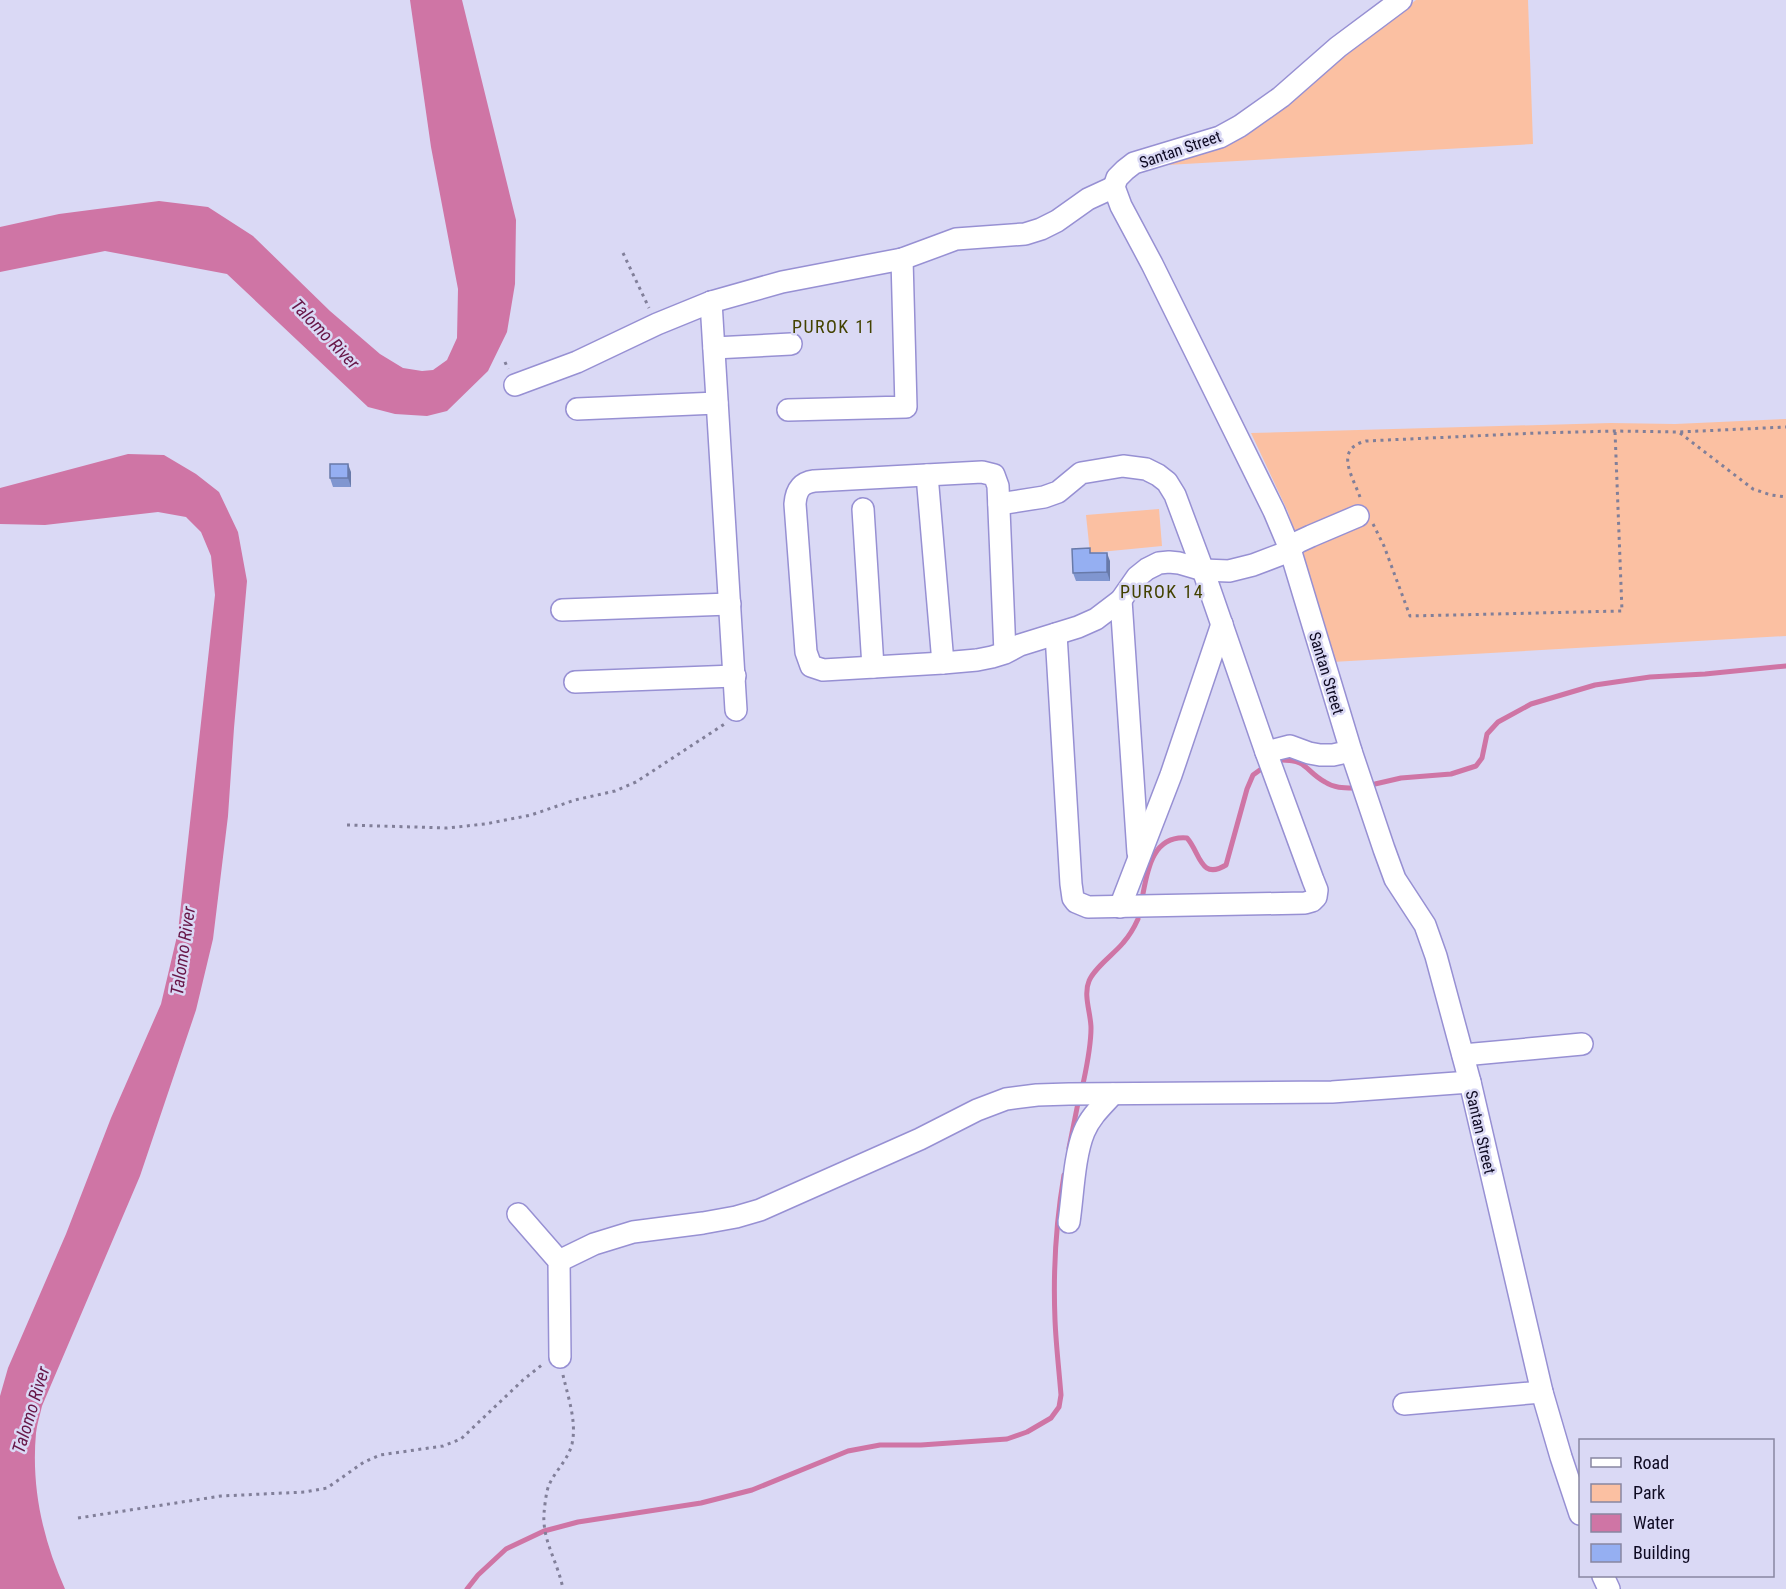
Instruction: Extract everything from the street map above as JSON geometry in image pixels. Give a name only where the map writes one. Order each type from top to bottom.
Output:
[{"type":"street","name":"Santan Street","points":[[1401,0],[1338,47],[1281,97],[1240,126],[1220,136],[1134,163],[1117,178],[1114,187],[1120,206],[1152,264],[1266,493],[1290,549],[1351,752],[1395,879],[1425,925],[1436,956],[1470,1082],[1542,1392],[1579,1508]]},
{"type":"street","points":[[515,385],[577,362],[657,324],[711,302],[782,282],[902,259],[956,239],[1025,234],[1057,221],[1088,199],[1114,187]]},
{"type":"street","points":[[788,410],[906,407],[902,259]]},
{"type":"street","points":[[711,302],[736,710]]},
{"type":"street","points":[[714,348],[791,344]]},
{"type":"street","points":[[577,409],[717,403]]},
{"type":"street","points":[[999,504],[1044,498],[1058,492],[1081,473],[1123,466],[1146,469],[1167,482],[1175,495],[1203,570],[1317,890],[1316,897],[1312,901],[1305,903],[1088,907],[1080,905],[1073,898],[1056,634]]},
{"type":"street","points":[[1005,653],[999,504],[996,479],[990,473],[814,481],[806,482],[800,487],[796,494],[797,526],[807,660],[811,666],[823,670],[977,660],[1005,653],[1020,645],[1096,619],[1121,600],[1137,577],[1160,563],[1169,562],[1203,570],[1229,571],[1254,566],[1272,559],[1298,542],[1358,516]]},
{"type":"street","points":[[927,475],[943,663]]},
{"type":"street","points":[[863,509],[873,667]]},
{"type":"street","points":[[1121,600],[1138,862]]},
{"type":"street","points":[[562,610],[730,604]]},
{"type":"street","points":[[1120,907],[1192,715],[1222,624]]},
{"type":"street","points":[[575,682],[735,676]]},
{"type":"street","points":[[1266,752],[1290,746],[1320,755],[1351,752]]},
{"type":"street","points":[[1463,1055],[1582,1044]]},
{"type":"street","points":[[559,1262],[594,1244],[633,1232],[704,1223],[760,1210],[920,1139],[977,1110],[1006,1099],[1037,1095],[1332,1092],[1470,1082]]},
{"type":"street","points":[[1069,1222],[1084,1133],[1092,1117],[1113,1094]]},
{"type":"street","points":[[518,1214],[559,1262],[560,1357]]},
{"type":"street","points":[[1404,1404],[1542,1392]]},
{"type":"path","points":[[622,253],[657,324]]},
{"type":"path","points":[[1615,431],[1622,611],[1410,616],[1384,546],[1374,526],[1364,517],[1358,516],[1360,499],[1347,460],[1348,451],[1355,444],[1366,441],[1615,431],[1679,432],[1786,427]]},
{"type":"path","points":[[1679,432],[1753,489],[1786,497]]},
{"type":"path","points":[[347,825],[447,828],[531,816],[575,800],[615,791],[636,782],[714,732],[729,721],[736,710]]},
{"type":"path","points":[[78,1518],[221,1496],[305,1492],[327,1488],[364,1462],[380,1455],[443,1446],[461,1439],[523,1380],[547,1362],[560,1357],[573,1420],[572,1444],[566,1459],[549,1485],[544,1511],[544,1531],[561,1577],[563,1589]]},
{"type":"green space","points":[[1416,0],[1528,0],[1533,144],[1167,165],[1216,148],[1260,126],[1344,54]]},
{"type":"green space","points":[[1786,419],[1786,636],[1332,662],[1288,512],[1251,433],[1611,423],[1675,424]]},
{"type":"green space","points":[[1159,509],[1162,546],[1090,553],[1086,515]]},
{"type":"water","name":"Talomo River","points":[[410,0],[462,0],[516,220],[515,284],[507,332],[488,371],[447,411],[427,416],[395,414],[368,407],[227,274],[105,251],[0,272],[0,227],[59,214],[159,201],[208,207],[253,236],[330,311],[380,354],[403,368],[433,370],[447,360],[457,338],[458,289],[431,147]]},
{"type":"water","name":"Talomo River","points":[[128,454],[164,455],[196,474],[219,492],[238,532],[247,581],[228,816],[213,939],[196,1010],[140,1176],[42,1406],[37,1426],[35,1474],[40,1513],[50,1552],[65,1589],[0,1589],[0,1396],[8,1368],[66,1234],[111,1118],[161,1004],[178,932],[215,595],[211,556],[201,532],[186,517],[158,512],[45,525],[0,524],[0,488]]},
{"type":"building","points":[[330,464],[348,464],[348,478],[330,478]]},
{"type":"building","points":[[1090,548],[1090,553],[1107,553],[1107,572],[1073,573],[1072,549]]},
{"type":"waterway","points":[[1375,784],[1401,778],[1451,774],[1476,766],[1482,758],[1487,734],[1498,722],[1531,704],[1595,685],[1650,677],[1786,666]]},
{"type":"waterway","points":[[1282,760],[1302,764],[1318,778],[1332,785],[1354,788]]},
{"type":"waterway","points":[[1142,899],[1149,867],[1158,849],[1165,843],[1187,838],[1206,867],[1211,870],[1226,865],[1247,789],[1253,775],[1264,767]]},
{"type":"waterway","points":[[1083,1084],[1091,1035],[1087,986],[1095,971],[1125,940],[1138,919]]},
{"type":"waterway","points":[[1069,1148],[1078,1103]]},
{"type":"waterway","points":[[467,1589],[478,1575],[506,1549],[544,1531],[578,1522],[701,1503],[752,1490],[848,1451],[880,1445],[921,1445],[1007,1439],[1027,1432],[1051,1418],[1059,1407],[1061,1395],[1055,1329],[1054,1284],[1057,1229],[1064,1175]]},
{"type":"district","name":"PUROK 11","points":[[834,327]]},
{"type":"district","name":"PUROK 14","points":[[1162,592]]}]
